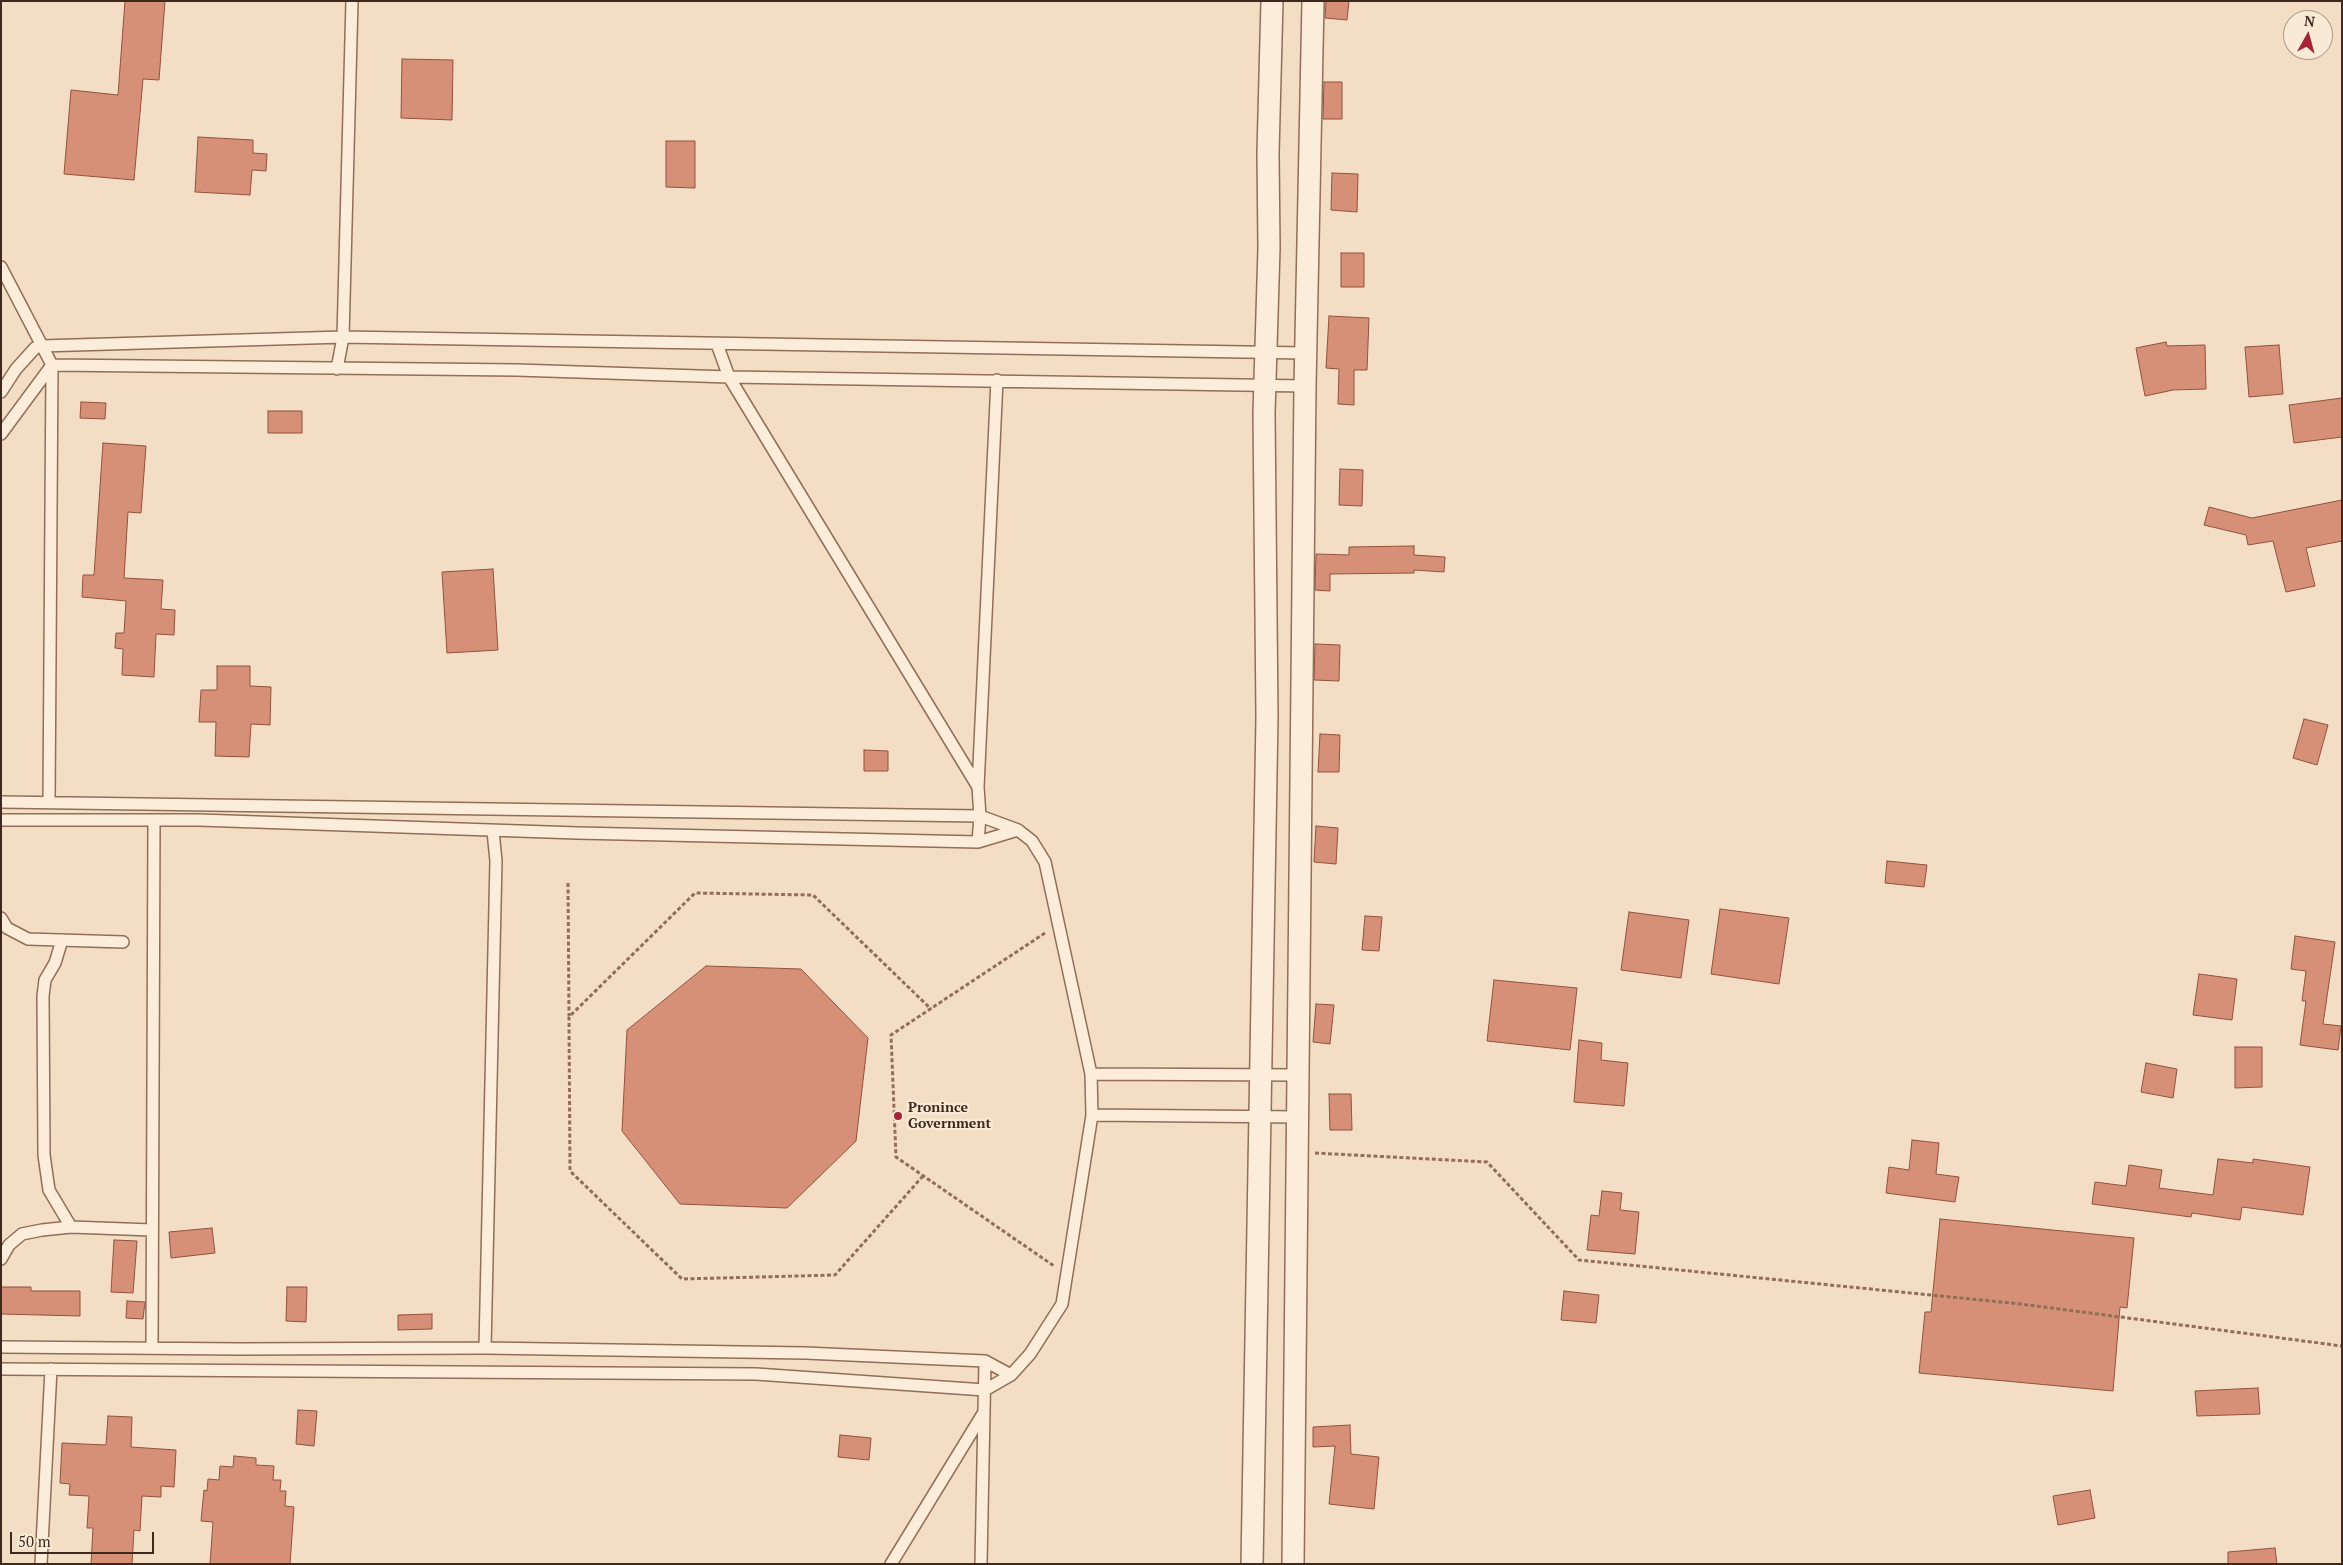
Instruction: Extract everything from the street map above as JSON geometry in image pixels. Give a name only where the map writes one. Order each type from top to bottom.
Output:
[{"type":"street","points":[[1252,1564],[1261,1117],[1266,716],[1265,385],[1269,248],[1268,153],[1272,1]]},
{"type":"street","points":[[1293,1564],[1305,353],[1313,1]]},
{"type":"lane","points":[[337,368],[343,337],[352,1]]},
{"type":"lane","points":[[1,267],[52,365],[49,801]]},
{"type":"lane","points":[[1,392],[16,369],[35,348],[41,346],[343,337],[1305,353]]},
{"type":"lane","points":[[717,344],[729,377],[978,787]]},
{"type":"lane","points":[[52,365],[517,370],[729,377],[1305,386]]},
{"type":"lane","points":[[1,434],[52,365]]},
{"type":"lane","points":[[978,842],[980,816],[978,787],[997,380]]},
{"type":"lane","points":[[1,802],[49,801],[980,816],[1018,830],[1032,841],[1045,862],[1060,924],[1091,1074],[1092,1115],[1062,1304],[1030,1354],[1011,1375],[985,1390],[756,1374],[1,1369]]},
{"type":"lane","points":[[1,820],[154,820],[493,831],[978,842],[1018,830]]},
{"type":"lane","points":[[152,1348],[154,820]]},
{"type":"lane","points":[[485,1348],[496,860],[493,831]]},
{"type":"lane","points":[[1,918],[8,928],[28,939],[123,942]]},
{"type":"lane","points":[[62,940],[55,963],[45,980],[43,996],[44,1155],[49,1190],[71,1227]]},
{"type":"lane","points":[[1091,1074],[1298,1074]]},
{"type":"lane","points":[[1092,1115],[1298,1118]]},
{"type":"lane","points":[[1,1259],[9,1245],[22,1234],[71,1227],[152,1230]]},
{"type":"lane","points":[[1,1347],[485,1348],[805,1353],[985,1361],[1011,1375]]},
{"type":"lane","points":[[981,1564],[985,1361]]},
{"type":"lane","points":[[42,1564],[51,1369]]},
{"type":"lane","points":[[891,1564],[984,1411]]},
{"type":"path","points":[[568,883],[570,1170],[682,1279],[834,1275],[923,1176]]},
{"type":"path","points":[[569,1017],[695,893],[813,895],[931,1009]]},
{"type":"path","points":[[1060,924],[891,1035],[896,1157],[1067,1274]]},
{"type":"path","points":[[1297,1152],[1487,1162],[1579,1260],[2021,1304],[2342,1346]]},
{"type":"building","points":[[125,1],[165,1],[159,80],[143,79],[134,180],[64,174],[71,90],[118,95]]},
{"type":"building","points":[[1326,1],[1349,1],[1347,20],[1325,18]]},
{"type":"building","points":[[402,59],[453,60],[452,120],[401,118]]},
{"type":"building","points":[[1324,82],[1342,82],[1342,119],[1323,119]]},
{"type":"building","points":[[198,137],[253,140],[253,153],[267,154],[266,171],[252,170],[250,195],[195,192]]},
{"type":"building","points":[[666,141],[695,141],[695,188],[666,187]]},
{"type":"building","points":[[1332,173],[1358,174],[1357,212],[1331,210]]},
{"type":"building","points":[[1341,253],[1364,253],[1364,287],[1341,287]]},
{"type":"building","points":[[1329,316],[1369,318],[1367,370],[1354,370],[1354,405],[1338,404],[1339,369],[1326,368]]},
{"type":"building","points":[[2166,342],[2167,346],[2205,345],[2206,389],[2173,390],[2145,396],[2136,348]]},
{"type":"building","points":[[2279,345],[2283,394],[2249,397],[2245,347]]},
{"type":"building","points":[[2342,398],[2342,437],[2294,443],[2289,405]]},
{"type":"building","points":[[81,402],[106,403],[105,419],[80,418]]},
{"type":"building","points":[[268,411],[302,411],[302,433],[268,433]]},
{"type":"building","points":[[103,443],[146,446],[141,513],[128,512],[124,578],[163,580],[161,609],[175,610],[174,635],[156,634],[154,677],[122,675],[123,649],[115,648],[116,633],[124,633],[126,601],[82,597],[83,575],[94,575]]},
{"type":"building","points":[[1340,469],[1363,470],[1362,506],[1339,505]]},
{"type":"building","points":[[2342,500],[2342,541],[2306,548],[2315,586],[2286,592],[2273,541],[2248,545],[2246,535],[2204,525],[2209,507],[2252,518]]},
{"type":"building","points":[[1414,546],[1414,555],[1445,557],[1444,572],[1414,570],[1414,573],[1330,574],[1330,591],[1315,590],[1316,554],[1349,555],[1349,547]]},
{"type":"building","points":[[493,569],[498,650],[447,653],[442,572]]},
{"type":"building","points":[[1315,644],[1340,645],[1339,681],[1314,680]]},
{"type":"building","points":[[217,666],[250,666],[250,686],[271,687],[270,725],[251,724],[249,757],[215,756],[216,722],[199,722],[201,690],[217,690]]},
{"type":"building","points":[[2304,719],[2328,725],[2317,765],[2293,758]]},
{"type":"building","points":[[1320,734],[1340,735],[1339,772],[1318,772]]},
{"type":"building","points":[[864,750],[888,751],[888,771],[864,771]]},
{"type":"building","points":[[1316,826],[1338,828],[1336,864],[1314,862]]},
{"type":"building","points":[[1887,861],[1927,865],[1924,887],[1885,883]]},
{"type":"building","points":[[1720,909],[1789,918],[1779,984],[1711,974]]},
{"type":"building","points":[[1629,912],[1689,920],[1681,978],[1621,970]]},
{"type":"building","points":[[1365,916],[1382,917],[1379,951],[1362,950]]},
{"type":"building","points":[[2295,936],[2335,942],[2323,1024],[2341,1026],[2338,1050],[2300,1045],[2306,1001],[2302,1001],[2306,971],[2291,969]]},
{"type":"building","points":[[706,966],[801,969],[868,1038],[856,1141],[787,1208],[680,1204],[622,1131],[627,1030]]},
{"type":"building","points":[[2199,974],[2237,979],[2232,1020],[2193,1015]]},
{"type":"building","points":[[1494,980],[1577,988],[1570,1050],[1487,1041]]},
{"type":"building","points":[[1316,1004],[1334,1005],[1330,1044],[1313,1042]]},
{"type":"building","points":[[1579,1040],[1602,1043],[1601,1060],[1628,1063],[1624,1106],[1574,1102]]},
{"type":"building","points":[[2235,1047],[2262,1047],[2262,1087],[2235,1088]]},
{"type":"building","points":[[2146,1063],[2177,1069],[2173,1098],[2141,1092]]},
{"type":"building","points":[[1329,1094],[1351,1094],[1352,1130],[1330,1130]]},
{"type":"building","points":[[1912,1140],[1939,1143],[1936,1174],[1959,1177],[1955,1202],[1886,1193],[1889,1167],[1909,1170]]},
{"type":"building","points":[[2218,1159],[2253,1163],[2253,1159],[2310,1167],[2303,1215],[2242,1207],[2240,1220],[2192,1213],[2191,1217],[2092,1204],[2095,1182],[2126,1186],[2129,1165],[2162,1170],[2159,1188],[2213,1195]]},
{"type":"building","points":[[1602,1191],[1622,1193],[1620,1210],[1639,1212],[1635,1254],[1587,1250],[1591,1215],[1599,1216]]},
{"type":"building","points":[[1940,1219],[2134,1238],[2127,1308],[2120,1307],[2113,1391],[1919,1373],[1925,1312],[1931,1312]]},
{"type":"building","points":[[212,1228],[215,1253],[171,1258],[169,1232]]},
{"type":"building","points":[[114,1240],[137,1241],[133,1293],[111,1292]]},
{"type":"building","points":[[1,1287],[31,1287],[31,1291],[80,1291],[80,1316],[1,1314]]},
{"type":"building","points":[[287,1287],[307,1287],[306,1322],[286,1321]]},
{"type":"building","points":[[1564,1291],[1599,1295],[1596,1323],[1561,1320]]},
{"type":"building","points":[[127,1301],[145,1302],[143,1319],[126,1318]]},
{"type":"building","points":[[432,1314],[432,1329],[398,1330],[398,1315]]},
{"type":"building","points":[[2258,1388],[2260,1414],[2197,1416],[2195,1391]]},
{"type":"building","points":[[298,1410],[317,1411],[314,1446],[296,1444]]},
{"type":"building","points":[[108,1416],[132,1417],[131,1447],[176,1450],[174,1487],[161,1486],[161,1497],[142,1496],[140,1531],[134,1530],[132,1564],[91,1564],[93,1528],[87,1528],[89,1496],[69,1495],[70,1484],[60,1483],[62,1443],[106,1445]]},
{"type":"building","points":[[1350,1425],[1351,1454],[1379,1457],[1374,1509],[1329,1504],[1335,1446],[1313,1447],[1313,1427]]},
{"type":"building","points":[[840,1435],[871,1438],[869,1460],[838,1457]]},
{"type":"building","points":[[234,1456],[256,1458],[256,1465],[274,1466],[273,1480],[281,1480],[280,1491],[286,1491],[285,1506],[294,1507],[290,1564],[210,1564],[213,1522],[201,1521],[204,1490],[207,1491],[208,1479],[219,1480],[220,1466],[233,1467]]},
{"type":"building","points":[[2090,1490],[2095,1518],[2058,1525],[2053,1496]]},
{"type":"building","points":[[2275,1548],[2277,1564],[2228,1564],[2228,1552]]},
{"type":"place","name":"Pronince Government","points":[[898,1116]]}]
